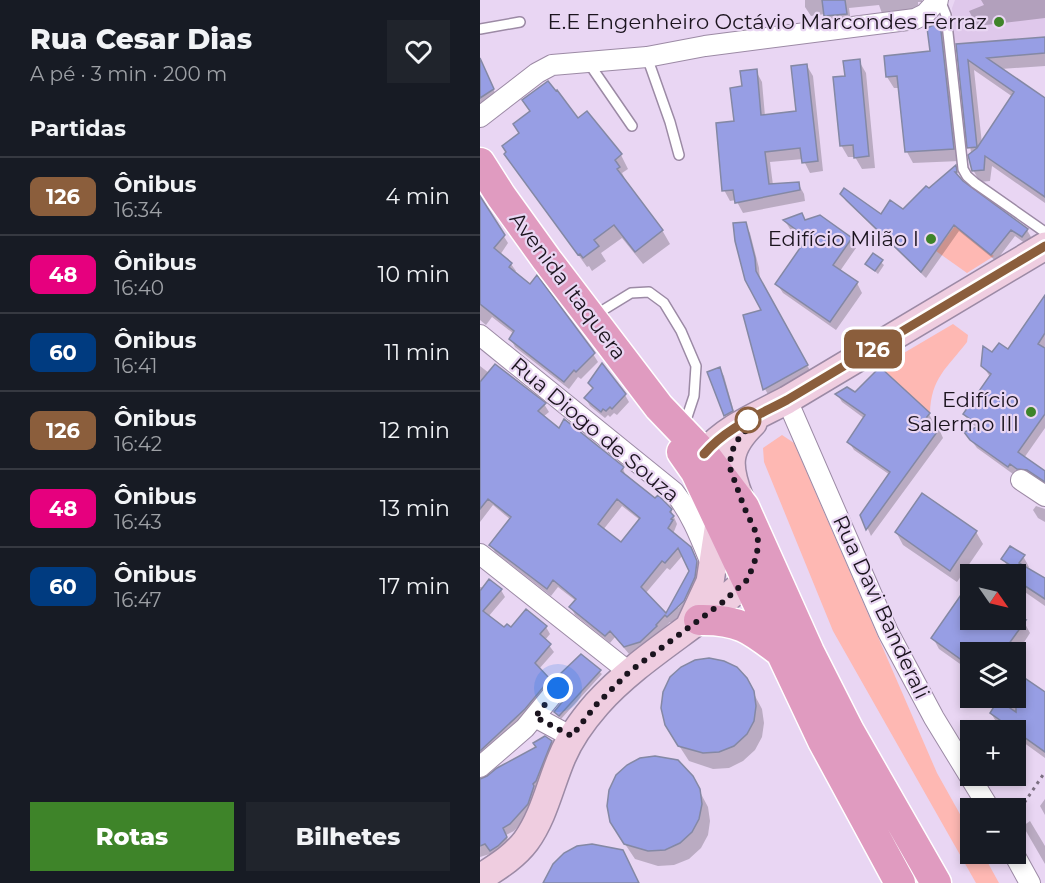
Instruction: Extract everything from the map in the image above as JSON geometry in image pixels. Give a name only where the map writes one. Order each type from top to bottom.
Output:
[{"type":"main road","name":"Avenida Itaquera","points":[[480,163],[501,196],[591,318],[659,407],[682,430],[700,463],[719,523],[748,579],[823,741],[900,883]]},
{"type":"main road","name":"Avenida Itaquera","points":[[659,407],[669,432],[744,507],[808,652],[936,883]]},
{"type":"main road","points":[[748,579],[757,555],[758,537]]},
{"type":"main road","points":[[694,623],[727,621],[740,625],[782,653]]},
{"type":"street","points":[[480,117],[545,67],[552,65],[647,57],[705,46],[915,19],[930,10],[939,0]]},
{"type":"street","points":[[700,463],[725,434],[742,422],[777,405],[1045,246]]},
{"type":"street","name":"Rua Diogo de Souza","points":[[480,335],[674,492],[692,519],[713,567]]},
{"type":"street","points":[[744,507],[730,468],[731,453],[739,438],[777,405]]},
{"type":"street","name":"Rua Davi Banderali","points":[[777,405],[888,632],[934,717],[983,798]]},
{"type":"street","points":[[1021,480],[1045,496]]},
{"type":"street","points":[[694,623],[710,582],[719,523]]},
{"type":"street","points":[[480,554],[629,672]]},
{"type":"street","points":[[480,878],[512,856],[526,841],[538,821],[572,736],[596,705],[629,672],[723,602],[748,579]]},
{"type":"street","points":[[480,767],[509,744],[558,688]]},
{"type":"street","points":[[535,717],[572,736]]},
{"type":"street","points":[[873,836],[890,883]]},
{"type":"street","points":[[1020,864],[1030,883]]},
{"type":"lane","points":[[939,0],[946,15],[963,169],[975,183],[1045,232]]},
{"type":"lane","points":[[480,29],[520,22]]},
{"type":"lane","points":[[647,57],[679,155]]},
{"type":"lane","points":[[588,62],[632,126]]},
{"type":"lane","points":[[591,318],[631,293],[649,292],[664,303],[681,331],[696,366],[694,396],[682,430]]},
{"type":"path","points":[[1026,800],[1045,772]]},
{"type":"shaded area","name":"E.E Engenheiro Octávio Marcondes Ferraz","points":[[955,0],[1045,0],[1045,37],[954,44],[952,8]]},
{"type":"shaded area","points":[[955,226],[994,256],[967,273],[936,251]]},
{"type":"shaded area","points":[[953,324],[968,335],[967,342],[941,374],[933,391],[930,413],[880,367]]},
{"type":"shaded area","points":[[782,435],[794,443],[937,773],[960,814],[960,855],[833,631],[764,462],[763,448]]},
{"type":"shaded area","points":[[965,864],[989,864],[999,883],[976,883]]},
{"type":"building","points":[[822,0],[845,0],[847,14],[824,16]]},
{"type":"building","points":[[940,22],[954,149],[905,152],[897,76],[886,77],[884,56],[930,51],[927,28]]},
{"type":"building","points":[[1045,37],[1045,53],[987,58],[1045,98],[1045,197],[985,156],[984,170],[972,171],[968,155],[977,148],[1014,92],[968,60],[977,147],[967,148],[956,44]]},
{"type":"building","points":[[480,58],[494,89],[480,98]]},
{"type":"building","points":[[860,59],[869,156],[854,158],[853,145],[840,146],[833,77],[845,76],[843,61]]},
{"type":"building","points":[[807,64],[818,161],[802,163],[800,148],[765,152],[769,184],[799,182],[800,190],[735,203],[733,190],[722,191],[716,123],[734,121],[730,88],[742,86],[740,71],[757,69],[761,115],[796,111],[791,66]]},
{"type":"building","points":[[548,81],[578,118],[587,111],[622,154],[615,160],[620,167],[617,169],[663,230],[635,252],[614,225],[594,240],[599,246],[583,258],[580,254],[578,255],[504,154],[506,152],[502,146],[519,133],[513,124],[530,111],[522,100]]},
{"type":"building","points":[[956,165],[957,172],[955,172],[963,181],[1028,229],[1022,237],[1011,230],[991,255],[954,225],[921,272],[840,194],[844,188],[881,214],[890,200],[903,209],[926,186],[929,188]]},
{"type":"building","points":[[480,196],[505,235],[494,248],[512,263],[509,267],[530,284],[537,275],[595,353],[576,372],[574,370],[564,382],[509,339],[514,331],[480,304]]},
{"type":"building","points":[[802,213],[805,220],[820,215],[852,238],[833,265],[858,282],[830,322],[775,284],[807,238],[783,220]]},
{"type":"building","points":[[746,222],[756,271],[808,365],[763,390],[743,315],[761,310],[745,280],[733,223]]},
{"type":"building","points":[[873,253],[883,260],[875,271],[865,264]]},
{"type":"building","points":[[1045,295],[1045,333],[1038,344],[1045,348],[1045,414],[1018,452],[1045,471],[1045,482],[1027,470],[1017,469],[1010,464],[1008,467],[970,440],[964,432],[980,426],[963,414],[991,374],[981,366],[983,346],[992,352],[999,343],[1008,349]]},
{"type":"building","points":[[602,363],[626,394],[612,409],[610,407],[601,412],[584,398],[593,388],[588,383]]},
{"type":"building","points":[[495,364],[546,403],[538,411],[559,428],[564,419],[624,467],[621,471],[655,498],[658,495],[672,509],[670,512],[674,516],[668,528],[691,547],[697,561],[695,577],[684,601],[667,617],[665,615],[640,642],[624,647],[610,631],[605,636],[569,607],[576,599],[553,580],[547,589],[489,545],[511,517],[488,499],[480,509],[480,382]],"holes":[[[617,499],[640,518],[621,542],[598,524]],[[678,548],[689,571],[666,613],[641,587],[662,561],[665,563]]]},
{"type":"building","points":[[720,367],[733,411],[724,416],[707,372]]},
{"type":"building","points":[[880,367],[930,413],[926,418],[940,428],[866,530],[860,515],[890,472],[847,442],[865,415],[835,394],[847,387],[855,392]]},
{"type":"building","points":[[922,493],[977,531],[950,571],[895,532]]},
{"type":"building","points":[[1010,546],[1025,555],[1019,563],[1021,564],[1008,564],[1001,559]]},
{"type":"building","points":[[1026,567],[1045,578],[1045,599],[1026,587]]},
{"type":"building","points":[[489,579],[502,589],[483,611],[504,627],[507,624],[511,627],[526,609],[547,626],[540,634],[551,644],[535,663],[550,679],[525,709],[480,751],[480,591]]},
{"type":"building","points":[[960,596],[960,630],[1019,630],[1010,642],[960,642],[960,659],[931,638]]},
{"type":"building","points":[[581,654],[601,670],[559,716],[554,712],[570,689],[566,679],[558,676]]},
{"type":"building","points":[[709,658],[737,667],[747,678],[754,691],[756,706],[754,721],[747,734],[734,746],[719,752],[703,753],[678,746],[665,725],[661,708],[663,692],[670,677],[681,667],[695,660]]},
{"type":"building","points":[[1026,679],[1045,692],[1045,752],[1026,739],[1026,720],[1000,720],[990,713],[993,708],[1010,708],[1016,712],[1016,708],[1026,708]]},
{"type":"building","points":[[545,736],[552,741],[533,784],[528,804],[510,824],[503,828],[507,837],[498,846],[490,851],[485,844],[480,846],[480,779],[536,747],[533,743]]},
{"type":"building","points":[[655,756],[678,760],[693,776],[700,789],[702,804],[699,819],[692,832],[680,843],[665,850],[648,851],[624,844],[610,822],[607,806],[609,790],[616,775],[627,765],[640,758]]},
{"type":"building","points":[[592,844],[623,850],[639,883],[543,883],[553,864],[564,853],[577,846]]},
{"type":"bus line","name":"126","points":[[704,454],[713,444],[742,422],[787,400],[1045,246]]},
{"type":"place","name":"E.E Engenheiro Octávio Marcondes Ferraz","points":[[999,22]]},
{"type":"place","name":"Edifício Milão I","points":[[931,239]]},
{"type":"place","name":"Edifício Salermo III","points":[[1031,412]]},
{"type":"route","points":[[558,688],[535,717],[572,736],[596,705],[629,672],[723,602],[748,579],[757,555],[758,537],[730,468],[731,453],[739,438],[751,425],[748,420]]}]
